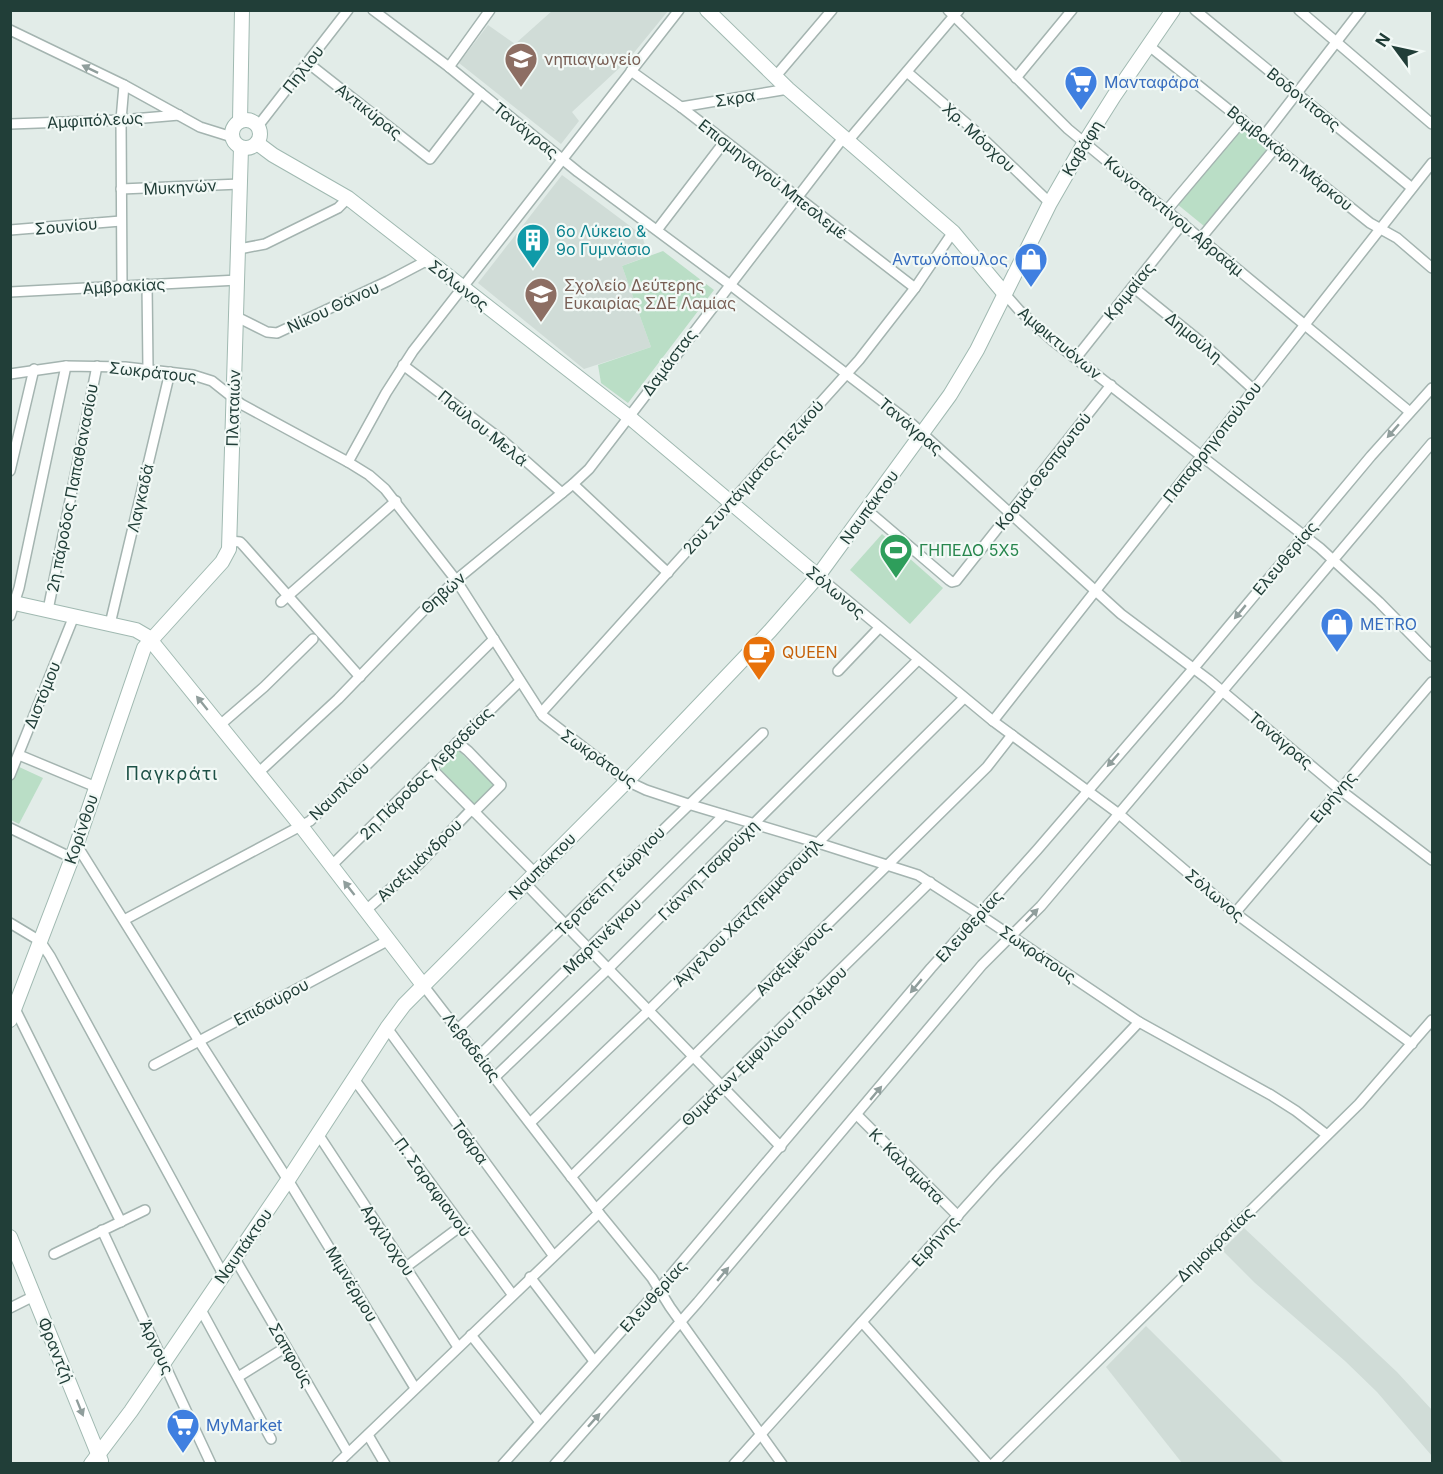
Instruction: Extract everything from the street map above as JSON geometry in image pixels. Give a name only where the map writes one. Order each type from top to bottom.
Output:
[{"type":"street","points":[[240,121],[242,10]]},
{"type":"street","name":"Πηλίου","points":[[258,126],[348,10]]},
{"type":"street","name":"Τανάγρας","points":[[373,10],[449,67],[563,160],[846,373],[923,434],[1095,592],[1222,691],[1339,789],[1432,860]]},
{"type":"street","points":[[449,67],[490,10]]},
{"type":"street","points":[[348,462],[403,365],[679,10]]},
{"type":"street","name":"Αμφικτυόνων","points":[[707,10],[788,89],[953,232],[1019,310],[1110,385],[1304,534],[1334,560],[1432,656]]},
{"type":"street","points":[[775,77],[832,10]]},
{"type":"street","points":[[1016,78],[1072,10]]},
{"type":"street","name":"Καβάφη","points":[[1004,293],[1050,203],[1085,142],[1173,10]]},
{"type":"street","name":"Βοδονίτσας","points":[[1195,10],[1412,188]]},
{"type":"street","points":[[1299,10],[1432,124]]},
{"type":"street","points":[[1263,137],[1361,10]]},
{"type":"street","name":"Κωνσταντίνου Αβραάμ","points":[[954,12],[1060,122],[1410,412]]},
{"type":"street","name":"Δαμάστας","points":[[628,416],[796,197],[907,72],[954,12]]},
{"type":"street","points":[[10,30],[248,149],[257,143],[261,136],[258,126],[249,120],[240,121],[233,128],[237,142]]},
{"type":"street","name":"Βαμβακάρη Μάρκου","points":[[1149,45],[1432,268]]},
{"type":"street","name":"Αντικύρας","points":[[308,63],[430,159],[481,93]]},
{"type":"street","name":"Επισμηναγού Μπεσλεμέ","points":[[631,71],[915,288]]},
{"type":"street","name":"Χρ. Μόσχου","points":[[907,72],[974,130],[1050,203]]},
{"type":"street","name":"Μυκηνών","points":[[122,286],[121,120],[124,85]]},
{"type":"street","name":"Σκρα","points":[[681,107],[788,89]]},
{"type":"street","name":"Αμφιπόλεως","points":[[10,124],[121,120],[179,115]]},
{"type":"street","points":[[1167,210],[1243,120]]},
{"type":"street","points":[[657,230],[725,141]]},
{"type":"street","name":"Πλαταιών","points":[[150,639],[222,562],[228,552],[230,541],[239,249],[240,184],[237,142]]},
{"type":"street","name":"Σόλωνος","points":[[257,143],[273,155],[348,198],[628,416],[729,504],[964,698],[1119,814],[1235,913],[1412,1044]]},
{"type":"street","points":[[1201,238],[1276,147]]},
{"type":"street","name":"Παπαρρηγοπούλου","points":[[993,721],[1432,163]]},
{"type":"street","name":"Μυκηνών","points":[[121,189],[240,184]]},
{"type":"street","points":[[239,249],[265,244],[338,207],[348,198]]},
{"type":"street","name":"Σουνίου","points":[[10,230],[122,221]]},
{"type":"street","name":"Κριμαίας","points":[[1076,358],[1183,224]]},
{"type":"street","name":"2ου Συντάγματος Πεζικού","points":[[541,713],[860,360],[915,288],[953,232]]},
{"type":"street","name":"Νίκου Θάνου","points":[[237,317],[267,332],[277,333],[428,260]]},
{"type":"street","name":"Αμβρακίας","points":[[10,292],[238,280]]},
{"type":"street","points":[[147,284],[148,369]]},
{"type":"street","name":"Δημούλη","points":[[1133,287],[1254,389]]},
{"type":"street","name":"Ναυπάκτου","points":[[97,1460],[404,1005],[627,781],[777,624],[818,576],[923,434],[962,376],[1004,293]]},
{"type":"street","name":"Παύλου Μελά","points":[[403,365],[502,440],[562,493]]},
{"type":"street","points":[[66,366],[12,607],[48,610],[136,630],[150,639]]},
{"type":"street","name":"Σωκράτους","points":[[10,374],[66,366],[97,366],[148,369],[208,379],[234,399],[348,462],[381,484],[456,580],[541,713],[554,726],[627,781],[688,804],[914,873],[1139,1022],[1279,1100],[1327,1135]]},
{"type":"street","name":"2η πάροδος Παπαθανασίου","points":[[48,610],[97,366]]},
{"type":"street","points":[[10,471],[15,421],[34,369]]},
{"type":"street","name":"Λαγκαδά","points":[[110,624],[170,372]]},
{"type":"street","name":"Κοσμά Θεσπρωτού","points":[[867,510],[952,582],[959,578],[1110,385]]},
{"type":"street","name":"Ελευθερίας","points":[[503,1464],[660,1289],[931,968],[980,915],[1193,669],[1304,534],[1432,388]]},
{"type":"street","name":"Θηβών","points":[[258,773],[360,677],[456,580],[589,469],[628,416]]},
{"type":"street","points":[[555,1464],[681,1323],[982,965],[1041,906],[1432,443]]},
{"type":"street","points":[[573,484],[668,573]]},
{"type":"street","points":[[285,599],[396,501]]},
{"type":"street","points":[[230,541],[240,542],[243,545],[285,599],[360,677]]},
{"type":"street","name":"Διστόμου","points":[[10,775],[74,616]]},
{"type":"street","points":[[838,671],[879,628]]},
{"type":"street","name":"Λεβαδείας","points":[[150,639],[332,865],[597,1211],[641,1263],[782,1464]]},
{"type":"street","name":"Κορίνθου","points":[[13,1014],[72,858],[142,653],[150,639]]},
{"type":"street","points":[[220,725],[264,687],[313,639]]},
{"type":"street","name":"Ναυπλίου","points":[[124,920],[301,826],[315,816],[494,639]]},
{"type":"street","name":"Γιάννη Τσαρούχη","points":[[495,1077],[608,969],[918,660]]},
{"type":"street","name":"2η Πάροδος Λεβαδείας","points":[[332,865],[520,681]]},
{"type":"street","name":"Ειρήνης","points":[[1235,913],[1432,682]]},
{"type":"street","name":"Άγγελου Χατζηεμμανουήλ","points":[[530,1123],[648,1011],[964,698]]},
{"type":"street","name":"Τερτσέτη Γεώργιου","points":[[458,1029],[763,733]]},
{"type":"street","name":"Αναξιμένους","points":[[572,1178],[987,767],[1012,735]]},
{"type":"street","name":"Αναξιμάνδρου","points":[[366,910],[419,864],[501,785],[457,742]]},
{"type":"street","points":[[19,755],[96,787]]},
{"type":"street","points":[[431,768],[535,873]]},
{"type":"street","name":"Μαρτινέγκου","points":[[479,1056],[724,815]]},
{"type":"street","points":[[10,828],[72,858]]},
{"type":"street","name":"Μιμνέρμου","points":[[76,844],[416,1388]]},
{"type":"street","name":"Θυμάτων Εμφυλίου Πολέμου","points":[[337,1464],[553,1256],[930,882]]},
{"type":"street","points":[[525,883],[781,1147]]},
{"type":"street","points":[[10,922],[40,941],[160,1155],[223,1274]]},
{"type":"street","name":"Επιδαύρου","points":[[154,1065],[388,940]]},
{"type":"street","points":[[13,1014],[121,1222]]},
{"type":"street","name":"Δημοκρατίας","points":[[993,1464],[1374,1089],[1432,1020]]},
{"type":"street","name":"Ειρήνης","points":[[734,1464],[1052,1113],[1139,1022]]},
{"type":"street","name":"Τσάρα","points":[[387,1028],[553,1256]]},
{"type":"street","name":"Π. Σαραφιανού","points":[[354,1079],[512,1294]]},
{"type":"street","name":"Κ. Καλαμάτα","points":[[857,1115],[958,1216]]},
{"type":"street","name":"Αρχίλοχου","points":[[318,1134],[458,1347]]},
{"type":"street","points":[[54,1254],[145,1210]]},
{"type":"street","points":[[406,1267],[461,1226]]},
{"type":"street","name":"Άργους","points":[[102,1230],[212,1464]]},
{"type":"street","name":"Φραντζή","points":[[10,1237],[97,1460]]},
{"type":"street","name":"Σαπφούς","points":[[234,1257],[348,1454]]},
{"type":"street","points":[[530,1277],[594,1361]]},
{"type":"street","points":[[10,1308],[34,1296]]},
{"type":"street","points":[[200,1308],[272,1439]]},
{"type":"street","points":[[862,1322],[988,1464]]},
{"type":"street","points":[[471,1335],[540,1422]]},
{"type":"street","points":[[238,1377],[286,1347]]},
{"type":"street","points":[[368,1435],[385,1464]]},
{"type":"shaded area","points":[[553,10],[668,11],[628,60],[572,112],[579,121],[561,144],[459,63],[488,25],[515,44]]},
{"type":"shaded area","points":[[562,175],[642,235],[648,256],[622,266],[651,347],[584,369],[478,283]]},
{"type":"shaded area","points":[[1244,1228],[1397,1372],[1432,1410],[1432,1456],[1377,1392],[1255,1283],[1222,1250]]},
{"type":"shaded area","points":[[1146,1326],[1284,1463],[1182,1463],[1106,1367]]},
{"type":"green space","points":[[1243,125],[1270,148],[1204,226],[1177,204]]},
{"type":"green space","points":[[663,251],[714,290],[628,403],[601,383],[598,365],[651,347],[622,266]]},
{"type":"green space","name":"ΓΗΠΕΔΟ 5X5","points":[[882,534],[943,588],[910,624],[850,570]]},
{"type":"green space","points":[[458,750],[494,785],[475,805],[440,769]]},
{"type":"green space","points":[[17,766],[43,778],[19,824],[11,820],[11,782]]},
{"type":"place","name":"νηπιαγωγείο","points":[[521,88]]},
{"type":"place","name":"Μανταφάρα","points":[[1081,111]]},
{"type":"place","name":"6ο Λύκειο & 9ο Γυμνάσιο","points":[[533,269]]},
{"type":"place","name":"Αντωνόπουλος","points":[[1031,288]]},
{"type":"place","name":"Σχολείο Δεύτερης Ευκαιρίας ΣΔΕ Λαμίας","points":[[541,323]]},
{"type":"place","name":"ΓΗΠΕΔΟ 5X5","points":[[896,579]]},
{"type":"place","name":"METRO","points":[[1337,653]]},
{"type":"place","name":"QUEEN","points":[[759,681]]},
{"type":"place","name":"MyMarket","points":[[183,1454]]},
{"type":"district","name":"Παγκράτι","points":[[172,773]]}]
